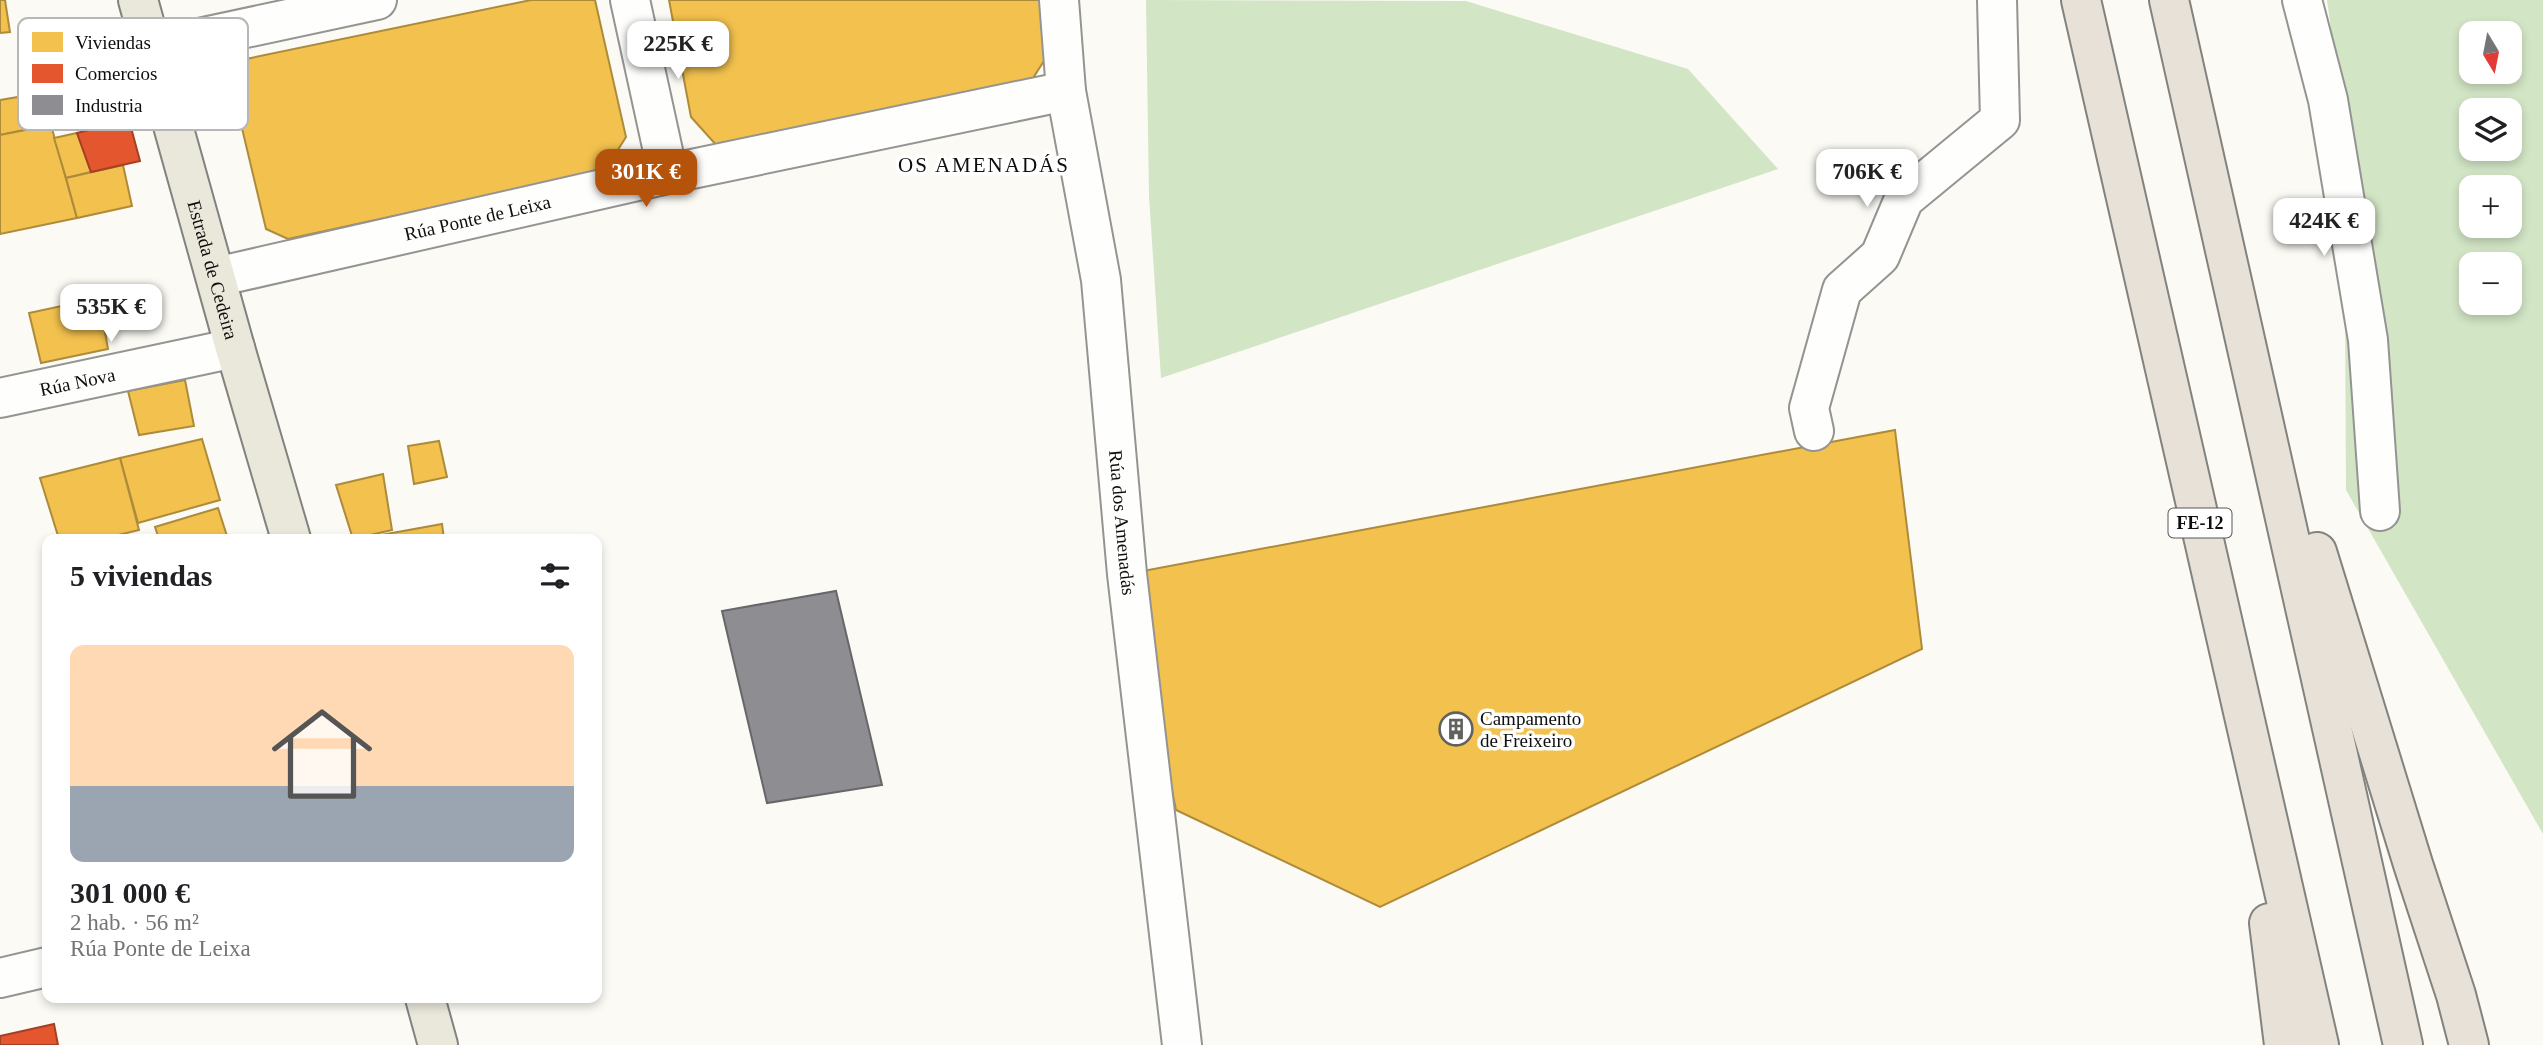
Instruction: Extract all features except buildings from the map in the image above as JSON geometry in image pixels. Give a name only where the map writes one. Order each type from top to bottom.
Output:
[{"type":"highway","name":"FE-12","points":[[2081,0],[2319,1045]]},
{"type":"highway","points":[[2169,0],[2403,1045]]},
{"type":"highway","points":[[2204,154],[2282,438],[2364,711],[2456,995],[2469,1045]]},
{"type":"highway","points":[[2241,702],[2284,1045]]},
{"type":"main road","name":"Estrada de Cedeira","points":[[138,0],[143,18]]},
{"type":"main road","name":"Estrada de Cedeira","points":[[175,130],[290,534]]},
{"type":"main road","points":[[426,1003],[438,1045]]},
{"type":"street","points":[[248,28],[377,0]]},
{"type":"street","points":[[630,0],[667,174]]},
{"type":"street","name":"Rúa dos Amenadás","points":[[1059,0],[1066,91],[1101,280],[1127,574],[1182,1045]]},
{"type":"street","points":[[1814,431],[1809,408],[1842,290],[1880,256],[1904,199],[2000,120],[1997,0]]},
{"type":"street","points":[[2302,0],[2328,100],[2368,340],[2380,510]]},
{"type":"street","name":"Rúa Ponte de Leixa","points":[[216,277],[667,174],[1066,91]]},
{"type":"street","name":"Rúa Nova","points":[[0,398],[235,348]]},
{"type":"street","points":[[0,978],[42,968]]},
{"type":"green space","points":[[1146,0],[1466,1],[1688,69],[1778,169],[1161,378],[1149,196]]},
{"type":"green space","points":[[2327,0],[2543,0],[2543,834],[2346,490],[2344,124]]},
{"type":"place","name":"Campamento de Freixeiro","points":[[1456,729]]},
{"type":"district","name":"OS AMENADÁS","points":[[984,165]]}]
